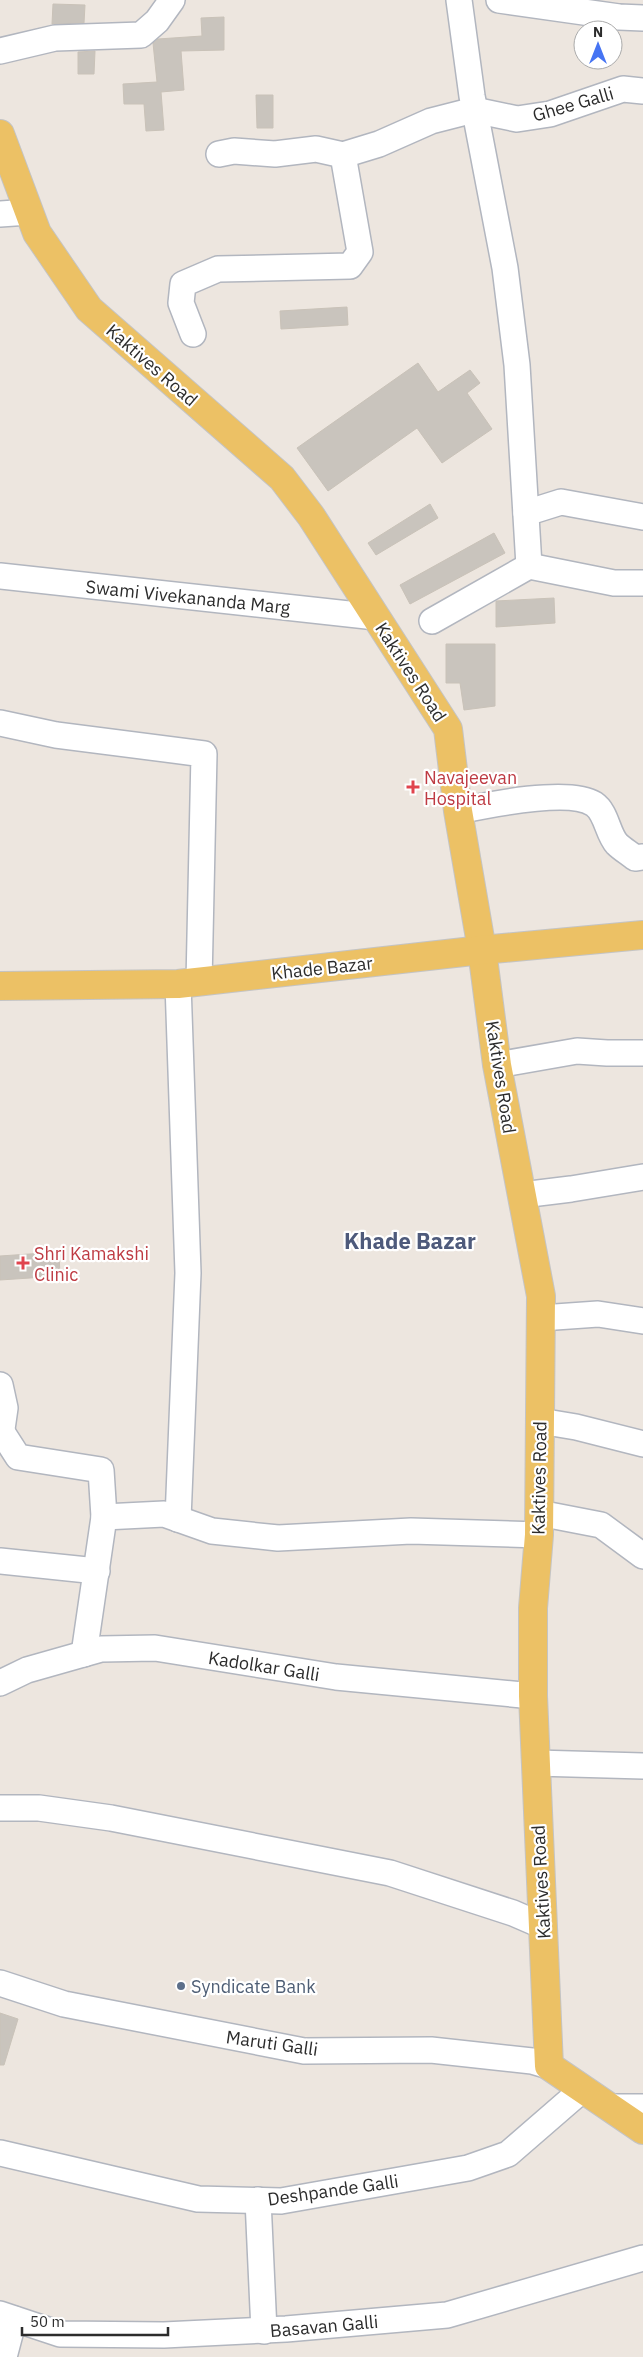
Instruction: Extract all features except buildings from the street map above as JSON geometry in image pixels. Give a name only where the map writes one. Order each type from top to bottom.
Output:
[{"type":"main road","name":"Kaktives Road","points":[[0,134],[37,233],[89,309],[282,478],[311,516],[448,729],[458,812],[482,950],[497,1065],[541,1296],[539,1524],[533,1608],[533,1696],[550,2066]]},
{"type":"main road","name":"Khade Bazar","points":[[0,986],[188,983],[482,950],[643,935]]},
{"type":"main road","points":[[550,2066],[643,2130]]},
{"type":"street","points":[[0,51],[55,38],[141,35],[157,21],[172,0]]},
{"type":"street","points":[[459,0],[474,110],[505,268],[517,365],[529,566]]},
{"type":"street","points":[[499,0],[619,17],[643,18]]},
{"type":"street","name":"Ghee Galli","points":[[474,110],[517,119],[550,114],[623,89],[643,91]]},
{"type":"street","points":[[219,154],[234,151],[275,154],[316,149],[343,155],[379,144],[432,121],[474,110]]},
{"type":"street","points":[[193,334],[180,303],[183,284],[218,269],[350,266],[360,252],[343,155]]},
{"type":"street","points":[[0,214],[29,212]]},
{"type":"street","points":[[526,513],[561,502],[643,517]]},
{"type":"street","points":[[432,621],[529,566],[614,583],[643,583]]},
{"type":"street","name":"Swami Vivekananda Marg","points":[[0,576],[376,617]]},
{"type":"street","points":[[0,723],[56,735],[204,754],[188,983],[188,1273],[178,1519]]},
{"type":"street","points":[[458,812],[495,803],[524,800],[580,799],[595,804],[606,820],[616,843],[635,858],[643,857]]},
{"type":"street","points":[[497,1065],[577,1051],[643,1053]]},
{"type":"street","points":[[522,1195],[643,1177]]},
{"type":"street","points":[[541,1318],[598,1314],[643,1321]]},
{"type":"street","points":[[0,1386],[5,1408],[1,1429],[18,1457],[101,1470],[104,1517],[84,1654]]},
{"type":"street","points":[[540,1421],[576,1427],[643,1444]]},
{"type":"street","points":[[104,1517],[164,1514],[212,1532],[278,1538],[539,1524],[601,1525],[643,1556]]},
{"type":"street","points":[[0,1561],[97,1571]]},
{"type":"street","name":"Kadolkar Galli","points":[[0,1684],[27,1670],[101,1649],[155,1648],[336,1677],[533,1696]]},
{"type":"street","points":[[536,1763],[643,1766]]},
{"type":"street","points":[[0,1808],[39,1808],[111,1818],[390,1872],[513,1913],[543,1926]]},
{"type":"street","name":"Maruti Galli","points":[[0,1983],[64,2004],[304,2051],[432,2050],[532,2061],[550,2066]]},
{"type":"street","name":"Deshpande Galli","points":[[0,2153],[198,2199],[281,2201],[468,2168],[500,2157],[508,2154],[583,2089]]},
{"type":"street","points":[[609,2107],[643,2107]]},
{"type":"street","points":[[258,2200],[264,2331]]},
{"type":"street","name":"Basavan Galli","points":[[7,2317],[60,2334],[164,2336],[264,2331],[447,2315],[643,2258]]},
{"type":"street","points":[[4,2357],[7,2317]]},
{"type":"place","name":"Navajeevan Hospital","points":[[413,787]]},
{"type":"place","name":"Shri Kamakshi Clinic","points":[[23,1263]]},
{"type":"place","name":"Syndicate Bank","points":[[181,1986]]},
{"type":"district","name":"Khade Bazar","points":[[410,1240]]}]
